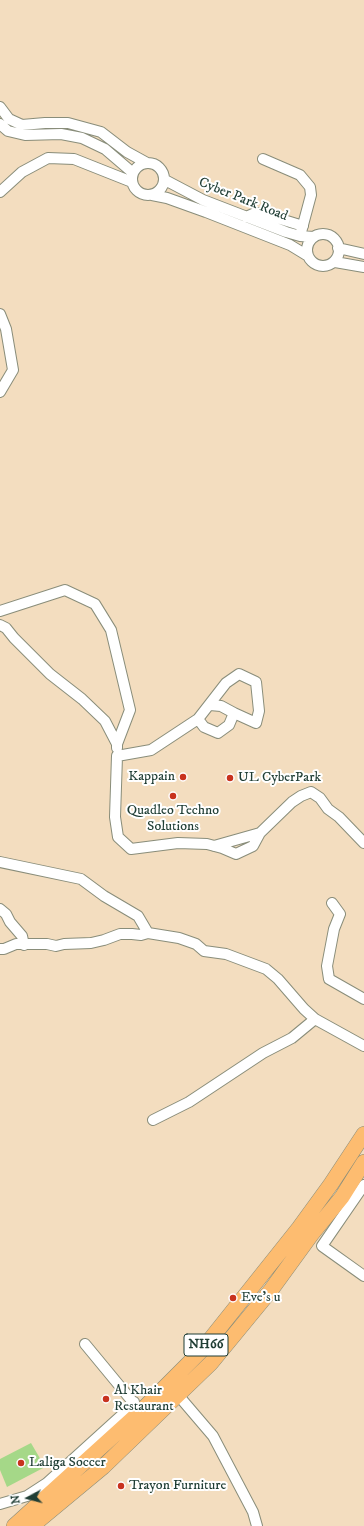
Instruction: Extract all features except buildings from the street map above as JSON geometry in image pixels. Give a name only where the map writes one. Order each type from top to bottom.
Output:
[{"type":"highway","name":"NH66","points":[[14,1526],[137,1407],[201,1351],[289,1240],[331,1184],[364,1134]]},
{"type":"highway","name":"NH66","points":[[32,1526],[103,1467],[211,1363],[271,1290],[311,1235],[342,1197],[364,1162]]},
{"type":"street","points":[[0,107],[9,119],[22,125],[45,123],[68,124],[101,132],[127,152],[147,163],[158,166],[165,180],[161,190],[152,195]]},
{"type":"street","points":[[0,124],[8,131],[25,135],[61,134],[82,138],[105,149],[133,178]]},
{"type":"street","points":[[0,192],[22,172],[48,158],[74,159],[133,178]]},
{"type":"street","points":[[263,159],[300,175],[310,187],[311,195],[301,231]]},
{"type":"street","points":[[147,163],[137,167],[133,178],[134,187],[142,194],[167,198],[290,245],[308,256],[314,264],[319,266],[329,265],[335,262],[364,267]]},
{"type":"street","name":"Cyber Park Road","points":[[165,180],[203,200],[246,217],[286,232],[301,231],[314,237]]},
{"type":"street","points":[[308,256],[307,246],[314,237],[318,235],[329,236],[336,243],[338,248],[335,262]]},
{"type":"street","points":[[338,248],[364,254]]},
{"type":"street","points":[[0,314],[6,329],[13,370],[0,392]]},
{"type":"street","points":[[0,610],[65,590],[95,604],[111,630],[130,710],[117,744],[115,818],[118,837],[131,849],[178,843],[207,844],[236,854],[252,846],[260,833],[292,802],[300,796],[311,792],[320,798],[328,809],[339,817],[364,843]]},
{"type":"street","points":[[0,624],[6,628],[50,674],[82,699],[105,721],[117,744]]},
{"type":"street","points":[[117,756],[151,750],[198,719],[226,683],[239,674],[256,682],[259,711],[256,723],[221,706],[210,705]]},
{"type":"street","points":[[198,719],[204,727],[218,733],[229,725],[234,713]]},
{"type":"street","points":[[213,846],[260,833]]},
{"type":"street","points":[[0,862],[81,879],[104,896],[138,916],[148,933]]},
{"type":"street","points":[[332,903],[340,914],[334,929],[327,966],[329,979],[364,999]]},
{"type":"street","points":[[0,909],[6,914],[10,922],[22,936],[24,945]]},
{"type":"street","points":[[0,948],[4,949],[16,944],[46,944],[56,946],[91,943],[120,934],[141,935],[148,933],[179,938],[196,944],[204,951],[226,954],[266,969],[278,979],[304,1009],[315,1018],[364,1046]]},
{"type":"street","points":[[153,1120],[189,1102],[263,1053],[292,1038],[315,1018]]},
{"type":"street","points":[[364,1185],[322,1246],[364,1276]]},
{"type":"street","points":[[0,1504],[27,1496],[47,1483],[122,1416],[137,1407],[86,1344]]},
{"type":"street","points":[[178,1395],[213,1436],[253,1512],[257,1526]]},
{"type":"green space","name":"Laliga Soccer","points":[[31,1443],[45,1467],[7,1487],[0,1470],[0,1459]]},
{"type":"place","name":"Kappain","points":[[183,777]]},
{"type":"place","name":"UL CyberPark","points":[[230,778]]},
{"type":"place","name":"Quadleo Techno Solutions","points":[[173,796]]},
{"type":"place","name":"Eve's u","points":[[233,1298]]},
{"type":"place","name":"Al Khair Restaurant","points":[[106,1399]]},
{"type":"place","name":"Laliga Soccer","points":[[21,1463]]},
{"type":"place","name":"Trayon Furniture","points":[[121,1486]]}]
